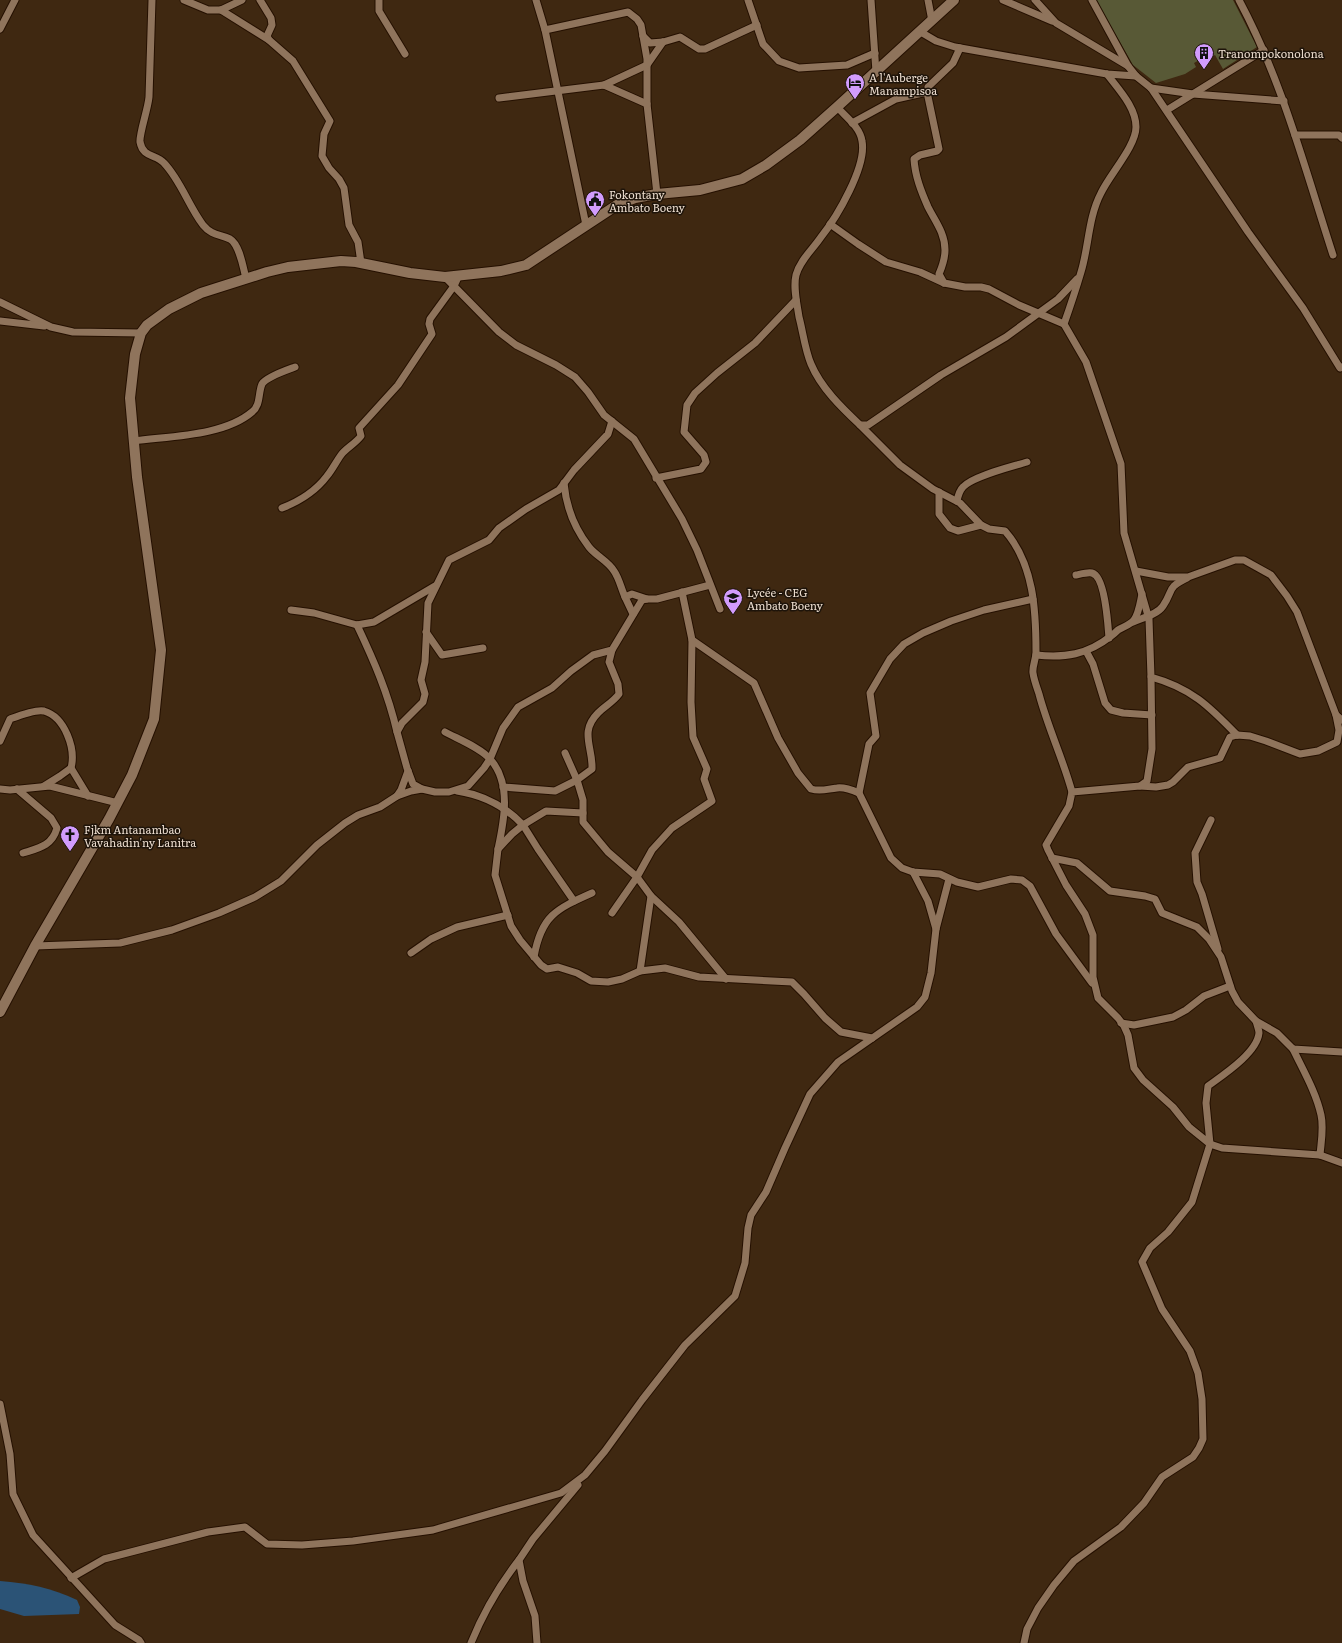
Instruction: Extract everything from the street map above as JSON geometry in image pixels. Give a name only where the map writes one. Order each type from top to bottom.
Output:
[{"type":"street","points":[[0,29],[15,0]]},
{"type":"street","points":[[152,0],[149,98],[140,137],[140,144],[144,152],[151,157],[158,158],[175,176],[195,213],[204,226],[211,233],[230,240],[241,256],[246,278]]},
{"type":"street","points":[[184,0],[208,10],[222,10],[242,0]]},
{"type":"street","points":[[260,0],[271,18],[272,25],[268,36],[269,40]]},
{"type":"street","points":[[378,0],[379,11],[405,54]]},
{"type":"street","points":[[536,0],[545,30],[586,225]]},
{"type":"street","points":[[748,0],[763,44],[779,61],[799,68],[847,65],[875,53]]},
{"type":"street","points":[[870,0],[876,72]]},
{"type":"street","points":[[928,0],[932,21]]},
{"type":"street","points":[[0,1012],[35,946],[118,803],[132,775],[154,719],[161,650],[147,557],[130,398],[134,354],[141,333],[146,325],[169,309],[201,293],[288,266],[341,261],[361,263],[410,273],[445,277],[502,271],[526,266],[617,205],[635,198],[657,194],[700,190],[742,179],[766,165],[837,107],[954,0]]},
{"type":"street","points":[[1004,0],[1056,23],[1128,66]]},
{"type":"street","points":[[1035,0],[1056,23]]},
{"type":"street","points":[[1092,0],[1128,66],[1136,76],[1151,88],[1167,110],[1248,232],[1303,308],[1341,369]]},
{"type":"street","points":[[1239,0],[1264,50],[1284,101],[1333,255]]},
{"type":"street","points":[[222,10],[269,40],[293,61],[330,121],[324,134],[322,156],[344,188],[349,225],[358,242],[361,263]]},
{"type":"street","points":[[545,30],[628,12],[637,19],[641,25],[647,65],[646,104],[657,194]]},
{"type":"street","points":[[643,36],[650,43],[663,42],[680,37],[699,49],[705,49],[757,25]]},
{"type":"street","points":[[919,31],[936,41],[960,48],[1107,74],[1136,76]]},
{"type":"street","points":[[499,98],[604,85],[647,65],[663,42]]},
{"type":"street","points":[[944,283],[939,274],[945,250],[943,238],[938,222],[929,208],[921,190],[915,172],[914,159],[920,155],[937,151],[939,149],[927,92],[928,87],[953,63],[960,48]]},
{"type":"street","points":[[1167,110],[1264,50]]},
{"type":"street","points":[[1064,324],[1079,278],[1095,207],[1100,193],[1135,136],[1136,124],[1131,107],[1107,74]]},
{"type":"street","points":[[604,85],[646,104]]},
{"type":"street","points":[[1151,88],[1193,94],[1284,101]]},
{"type":"street","points":[[852,123],[896,99],[927,92]]},
{"type":"street","points":[[837,107],[859,132],[862,140],[862,158],[842,204],[830,224],[801,262],[796,275],[796,300],[811,363],[819,379],[844,409],[900,465],[939,492],[960,503],[981,525],[989,529],[1005,531],[1019,552],[1029,578],[1035,616],[1036,655],[1033,673],[1044,714],[1065,768],[1072,792],[1070,806],[1046,845],[1066,885],[1085,914],[1093,935],[1092,977],[1098,998],[1121,1023],[1128,1035],[1134,1068],[1143,1080],[1173,1107],[1189,1127],[1210,1144],[1222,1148],[1320,1155],[1342,1163]]},
{"type":"street","points":[[1295,135],[1341,136]]},
{"type":"street","points":[[830,224],[886,262],[920,272],[944,283],[989,289],[1019,305],[1040,312],[1064,324],[1086,362],[1122,464],[1124,534],[1148,616],[1152,749],[1147,781],[1140,786]]},
{"type":"street","points":[[282,508],[305,497],[318,487],[328,475],[341,454],[361,436],[359,428],[398,385],[432,334],[429,324],[430,319],[454,286],[459,275]]},
{"type":"street","points":[[445,277],[499,332],[516,345],[556,365],[575,377],[588,392],[604,415],[634,439],[642,450],[656,478],[685,525],[697,550],[720,610]]},
{"type":"street","points":[[860,425],[868,424],[941,375],[1006,337],[1058,300],[1079,278]]},
{"type":"street","points":[[656,478],[701,469],[706,462],[704,455],[684,432],[687,405],[695,393],[716,373],[756,343],[796,300]]},
{"type":"street","points":[[0,302],[50,327]]},
{"type":"street","points":[[0,321],[50,327],[73,332],[141,333]]},
{"type":"street","points":[[134,441],[210,431],[232,425],[254,412],[260,398],[262,383],[268,378],[295,367]]},
{"type":"street","points":[[397,732],[402,723],[423,702],[425,694],[421,680],[425,662],[428,603],[449,560],[489,540],[499,528],[526,509],[546,499],[559,490],[574,470],[608,434],[612,421]]},
{"type":"street","points":[[957,501],[963,486],[974,479],[1027,462]]},
{"type":"street","points":[[564,483],[565,497],[570,512],[582,535],[590,548],[614,570],[633,614]]},
{"type":"street","points":[[939,492],[939,514],[950,528],[958,531],[981,525]]},
{"type":"street","points":[[1036,655],[1052,657],[1080,654],[1109,638],[1118,630],[1132,622],[1158,611],[1163,606],[1172,587],[1188,577],[1235,560],[1244,560],[1271,575],[1297,612],[1339,718],[1339,740],[1318,751],[1300,754],[1266,740],[1250,736],[1237,735],[1230,738],[1220,758],[1188,767],[1173,782],[1168,784],[1156,787],[1140,786],[1072,792]]},
{"type":"street","points":[[1136,571],[1168,577],[1188,577]]},
{"type":"street","points":[[1076,575],[1091,573],[1096,575],[1102,585],[1109,638]]},
{"type":"street","points":[[503,787],[555,791],[577,780],[592,769],[587,731],[591,720],[600,711],[611,704],[619,694],[618,684],[609,662],[612,650],[633,614],[642,600],[658,599],[710,585]]},
{"type":"street","points":[[291,610],[314,613],[357,625],[374,622],[436,586]]},
{"type":"street","points":[[612,913],[637,877],[652,850],[672,828],[712,801],[704,779],[707,769],[693,737],[691,702],[692,640],[682,592]]},
{"type":"street","points":[[1132,622],[1138,613],[1142,592]]},
{"type":"street","points":[[625,597],[632,594],[647,599]]},
{"type":"street","points":[[1033,599],[984,610],[937,627],[904,644],[890,659],[870,693],[876,736],[869,744],[859,793],[891,858],[902,868],[913,872],[940,874],[957,882],[978,887],[1011,879],[1022,880],[1030,886],[1056,934],[1095,987]]},
{"type":"street","points":[[357,625],[380,676],[391,705],[408,771],[414,784],[422,789]]},
{"type":"street","points":[[426,632],[442,654],[483,648]]},
{"type":"street","points":[[692,640],[754,683],[778,738],[798,773],[811,790],[820,791],[847,788],[859,793]]},
{"type":"street","points":[[35,946],[120,943],[172,930],[255,897],[281,881],[317,845],[345,823],[358,816],[380,807],[397,796],[411,790],[422,789],[449,792],[468,786],[490,759],[503,728],[518,707],[552,688],[593,655],[612,650]]},
{"type":"street","points":[[1086,651],[1097,675],[1105,703],[1111,710],[1123,713],[1152,715]]},
{"type":"street","points":[[1151,678],[1165,681],[1190,692],[1204,702],[1237,735]]},
{"type":"street","points":[[0,741],[10,719],[21,715],[43,711],[53,716],[62,724],[71,743],[73,760],[70,768],[42,787]]},
{"type":"street","points":[[445,732],[474,748],[490,759],[497,771],[503,787],[506,811],[498,849],[495,875],[511,926],[520,940],[541,965],[547,969],[558,967],[577,973],[591,981],[608,982],[622,979],[640,971],[665,968],[699,977],[792,982],[840,1032],[872,1038]]},
{"type":"street","points":[[565,753],[577,780],[583,800],[583,822],[608,852],[637,877],[651,896],[679,922],[726,979]]},
{"type":"street","points":[[70,768],[88,796]]},
{"type":"street","points":[[397,796],[401,790],[408,771]]},
{"type":"street","points":[[0,789],[50,786],[118,803]]},
{"type":"street","points":[[17,789],[51,818],[57,828],[55,836],[47,844],[23,853]]},
{"type":"street","points":[[455,790],[483,797],[514,816],[523,825],[574,901]]},
{"type":"street","points":[[498,849],[523,825],[546,811],[583,813]]},
{"type":"street","points":[[1211,820],[1194,853],[1197,882],[1230,986],[1238,1002],[1256,1022],[1277,1033],[1293,1049],[1315,1096],[1321,1116],[1322,1134],[1320,1155]]},
{"type":"street","points":[[1052,858],[1077,863],[1110,891],[1145,896],[1155,899],[1162,913],[1197,927],[1210,939],[1221,957]]},
{"type":"street","points":[[913,872],[928,901],[936,929]]},
{"type":"street","points":[[471,1643],[483,1614],[504,1579],[533,1539],[605,1451],[685,1345],[735,1296],[745,1263],[748,1228],[751,1215],[766,1192],[784,1148],[810,1094],[838,1062],[917,1007],[925,997],[931,973],[936,929],[949,878]]},
{"type":"street","points":[[534,957],[542,928],[550,917],[574,901],[592,893]]},
{"type":"street","points":[[640,971],[651,896]]},
{"type":"street","points":[[411,953],[431,939],[457,927],[508,915]]},
{"type":"street","points":[[1121,1023],[1134,1025],[1173,1016],[1186,1010],[1204,996],[1230,986]]},
{"type":"street","points":[[1024,1643],[1027,1629],[1038,1608],[1054,1585],[1074,1561],[1121,1527],[1144,1503],[1162,1477],[1193,1457],[1200,1448],[1203,1438],[1202,1399],[1198,1373],[1190,1351],[1162,1309],[1142,1262],[1150,1248],[1168,1232],[1192,1202],[1210,1144],[1206,1103],[1208,1086],[1240,1061],[1254,1046],[1259,1033],[1256,1022]]},
{"type":"street","points":[[1293,1049],[1342,1052]]},
{"type":"street","points":[[0,1404],[10,1454],[14,1494],[33,1535],[115,1625],[139,1640],[141,1643]]},
{"type":"street","points":[[71,1578],[104,1559],[208,1532],[245,1527],[267,1544],[302,1544],[353,1541],[433,1530],[561,1493],[585,1475]]},
{"type":"street","points":[[519,1560],[523,1581],[535,1616],[537,1643]]},
{"type":"green space","points":[[1096,0],[1233,0],[1257,47],[1223,69],[1215,55],[1205,61],[1203,58],[1194,63],[1196,67],[1185,74],[1156,83],[1133,65]]},
{"type":"water","points":[[0,1581],[21,1583],[58,1592],[77,1600],[80,1607],[79,1614],[24,1616],[0,1609]]},
{"type":"place","name":"Tranompokonolona","points":[[1204,70]]},
{"type":"place","name":"A l'Auberge Manampisoa","points":[[855,100]]},
{"type":"place","name":"Fokontany Ambato Boeny","points":[[595,217]]},
{"type":"place","name":"Lycée - CEG Ambato Boeny","points":[[733,615]]},
{"type":"place","name":"Fjkm Antanambao Vavahadin'ny Lanitra","points":[[70,852]]}]
